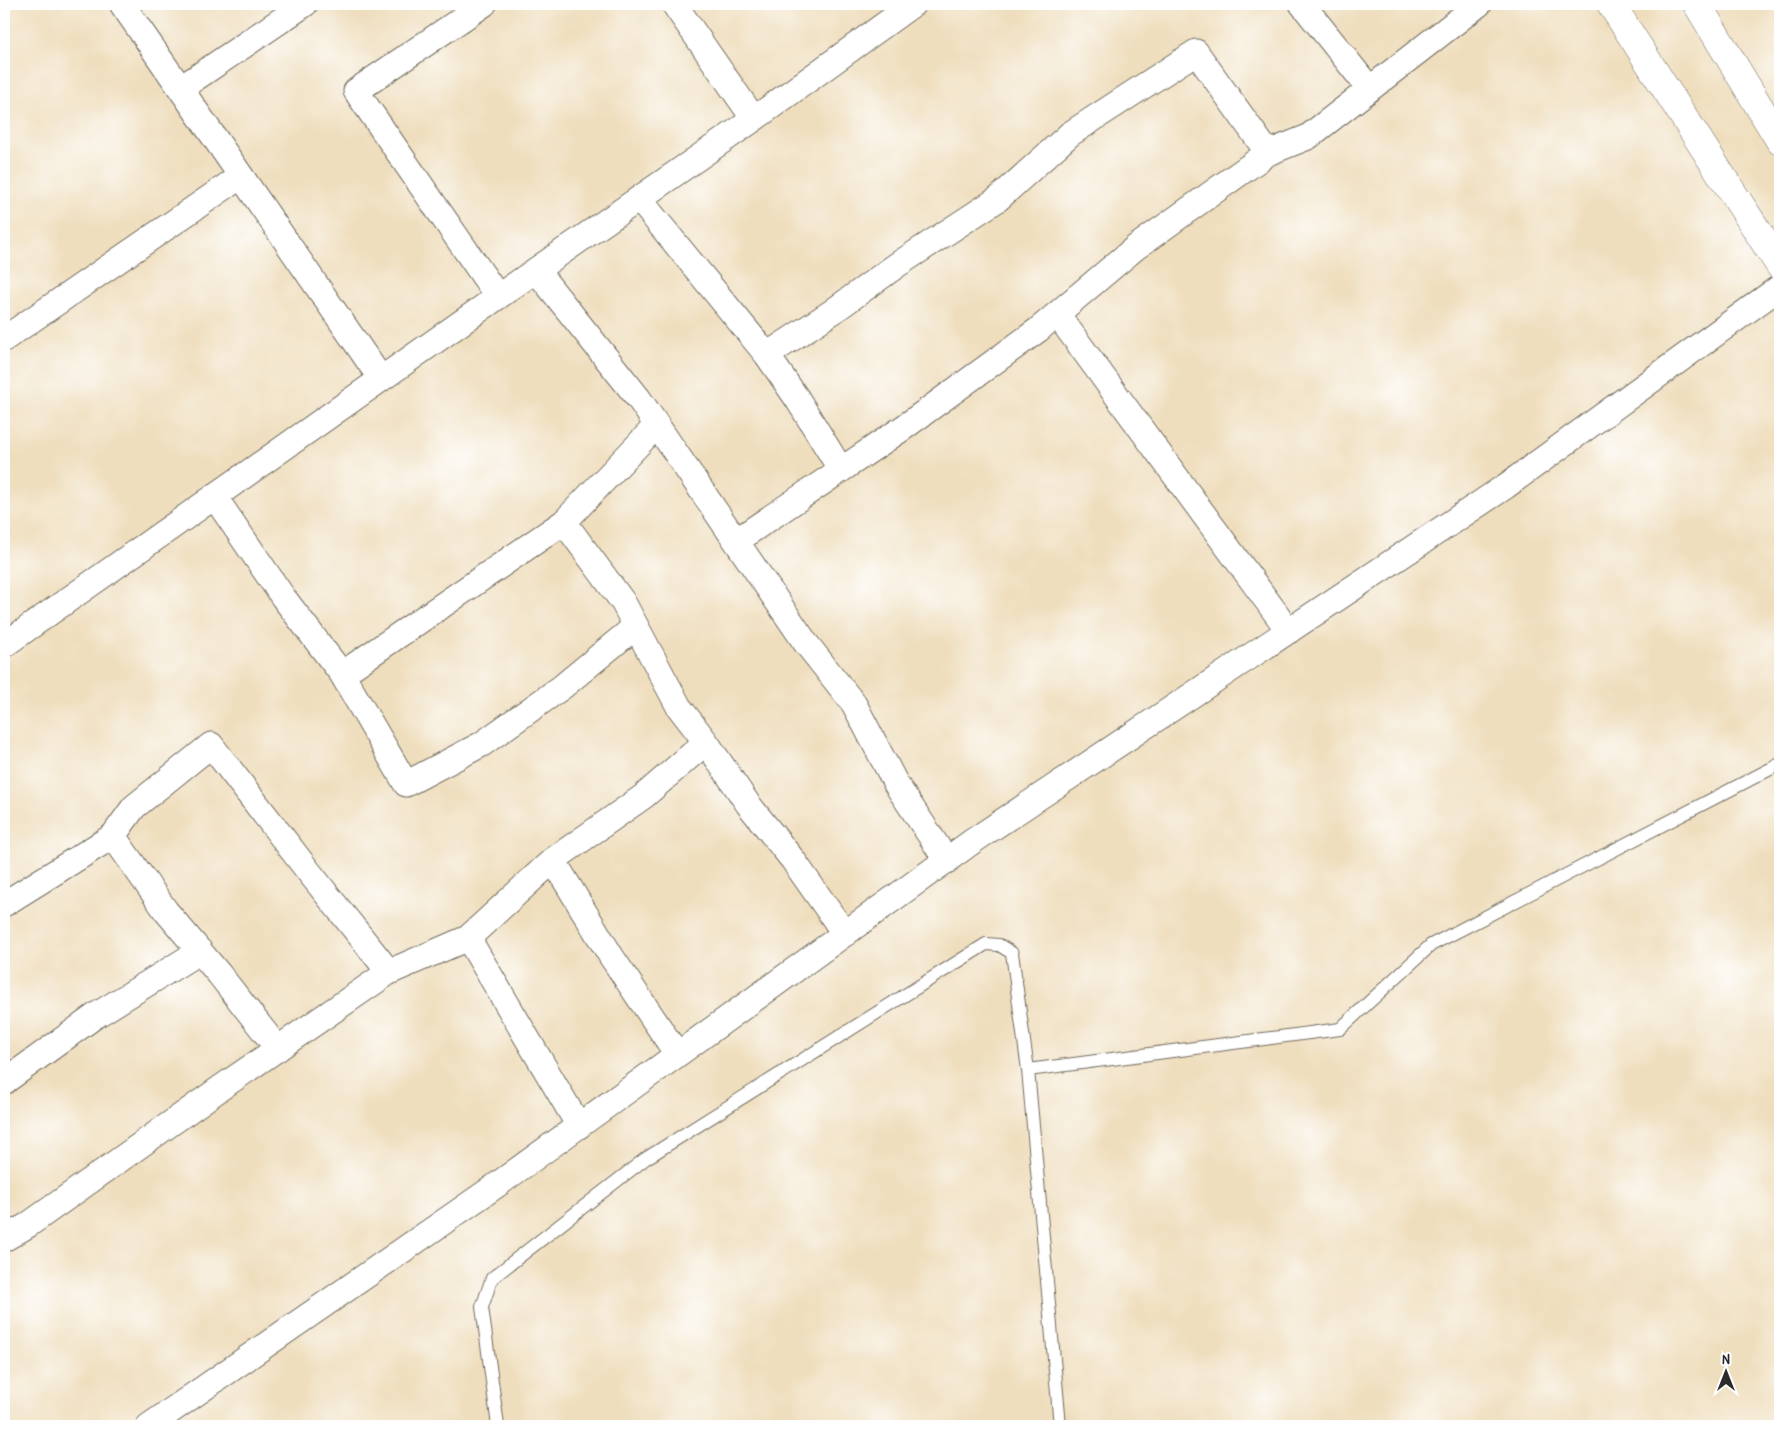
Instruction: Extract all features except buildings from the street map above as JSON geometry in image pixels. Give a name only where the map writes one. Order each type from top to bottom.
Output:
[{"type":"street","points":[[122,4],[381,379]]},
{"type":"street","points":[[181,88],[305,4]]},
{"type":"street","points":[[484,4],[356,91],[498,297]]},
{"type":"street","points":[[674,4],[754,120]]},
{"type":"street","points":[[4,645],[536,270],[754,120],[913,4]]},
{"type":"street","points":[[1302,4],[1369,88]]},
{"type":"street","points":[[736,541],[959,388],[1038,330],[1135,248],[1268,153],[1308,137],[1479,4]]},
{"type":"street","points":[[1611,4],[1780,266]]},
{"type":"street","points":[[1697,4],[1780,141]]},
{"type":"street","points":[[767,355],[832,312],[897,265],[998,199],[1070,134],[1196,52],[1268,153]]},
{"type":"street","points":[[4,338],[241,176]]},
{"type":"street","points":[[640,199],[767,355],[798,400],[841,470]]},
{"type":"street","points":[[536,270],[640,399],[805,642],[854,704],[896,784],[947,861]]},
{"type":"street","points":[[149,1426],[494,1187],[974,841],[1506,486],[1780,287]]},
{"type":"street","points":[[1058,314],[1290,631]]},
{"type":"street","points":[[342,674],[564,522],[657,425]]},
{"type":"street","points":[[214,496],[283,597],[342,674],[406,784],[482,744],[562,687],[636,626]]},
{"type":"street","points":[[564,522],[623,602],[679,707],[706,742],[748,804],[793,860],[844,934]]},
{"type":"street","points":[[4,1239],[28,1225],[389,972],[468,938],[553,860],[644,796],[706,742]]},
{"type":"street","points":[[4,904],[113,836],[134,807],[211,744],[309,872],[389,972]]},
{"type":"street","points":[[113,836],[166,911],[278,1049]]},
{"type":"street","points":[[553,860],[611,956],[678,1054]]},
{"type":"street","points":[[468,938],[579,1126]]},
{"type":"street","points":[[4,1082],[95,1016],[200,951]]},
{"type":"lane","points":[[1028,1070],[1340,1029],[1431,945],[1780,764]]},
{"type":"lane","points":[[498,1426],[482,1307],[492,1278],[645,1159],[986,944],[1000,945],[1012,953],[1028,1070],[1060,1426]]}]
